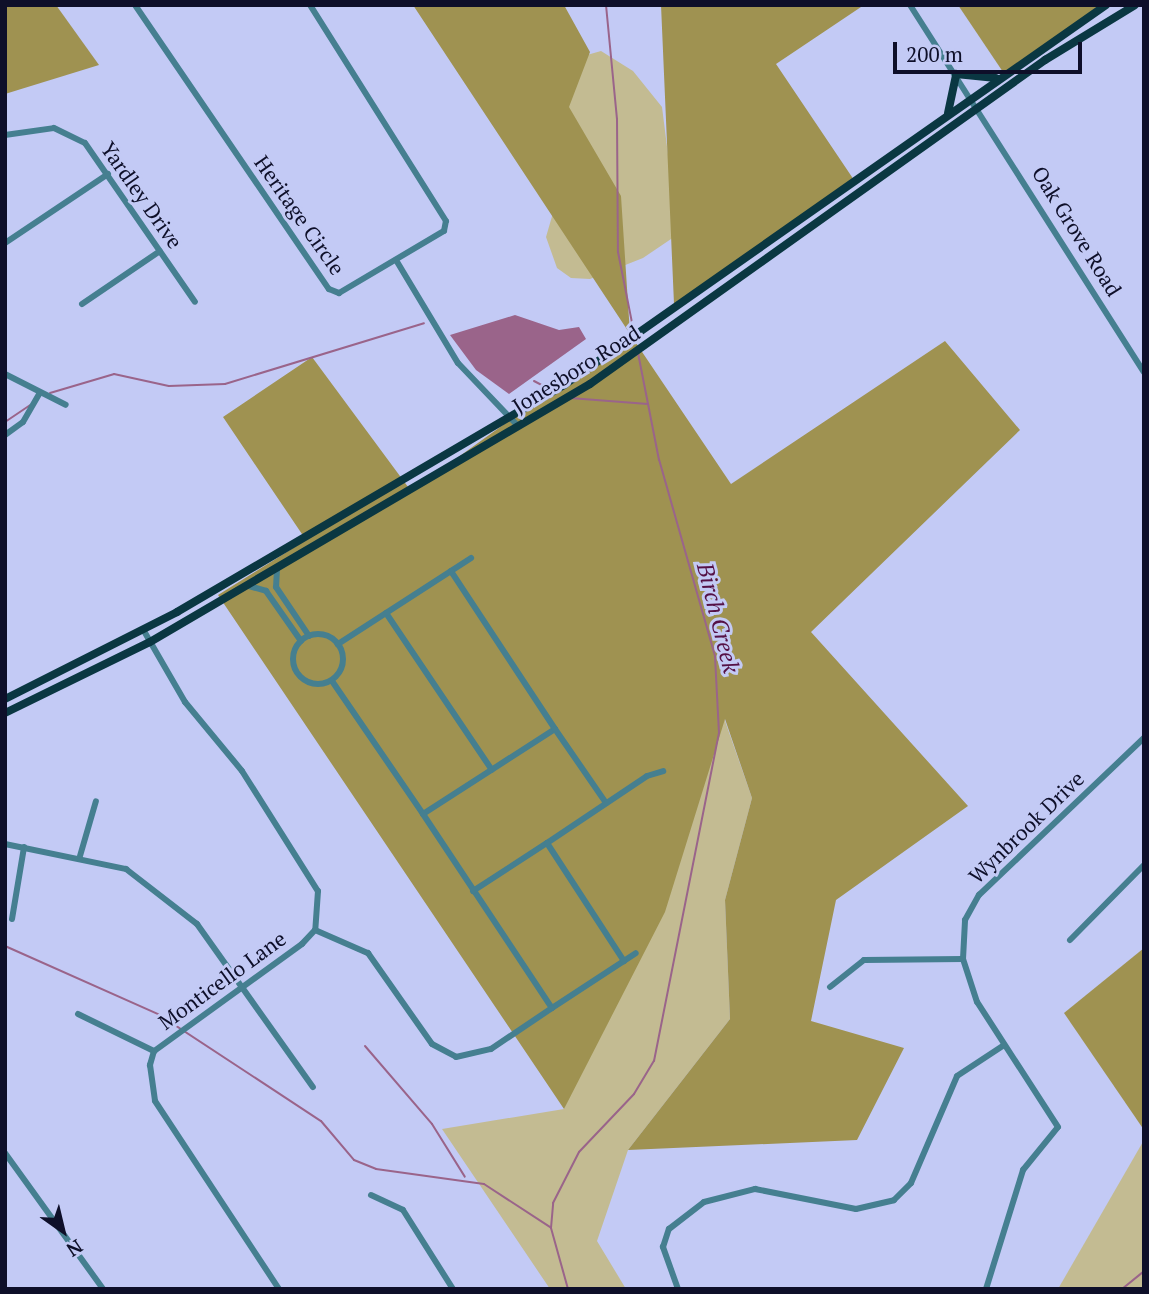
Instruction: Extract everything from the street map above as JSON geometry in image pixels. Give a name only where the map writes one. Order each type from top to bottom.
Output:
[{"type":"main road","name":"Jonesboro Road","points":[[5,699],[144,631],[610,355],[947,114],[1106,5]]},
{"type":"main road","name":"Jonesboro Road","points":[[5,713],[150,642],[249,586],[616,366],[979,109],[1135,5]]},
{"type":"main road","points":[[947,114],[956,74],[969,80],[999,78]]},
{"type":"street","name":"Heritage Circle","points":[[135,5],[329,289],[344,292],[444,231],[446,221],[310,5]]},
{"type":"street","name":"Oak Grove Road","points":[[910,5],[972,97],[1144,372]]},
{"type":"street","name":"Yardley Drive","points":[[5,135],[35,128],[70,134],[107,174],[195,302]]},
{"type":"street","points":[[5,243],[107,174]]},
{"type":"street","points":[[82,304],[160,251]]},
{"type":"street","points":[[396,260],[458,363],[518,426]]},
{"type":"street","points":[[5,374],[66,405]]},
{"type":"street","points":[[5,435],[23,422],[40,392]]},
{"type":"street","points":[[338,644],[471,558]]},
{"type":"street","points":[[277,569],[276,587],[309,636]]},
{"type":"street","points":[[451,572],[606,803]]},
{"type":"street","points":[[249,586],[266,591],[301,641]]},
{"type":"street","points":[[386,613],[492,770]]},
{"type":"street","name":"Monticello Lane","points":[[144,631],[185,702],[219,737],[313,878],[318,891],[315,930],[154,1051],[149,1079],[155,1101],[279,1289]]},
{"type":"street","points":[[322,634],[338,644],[342,668],[332,681],[308,683],[296,672],[293,655],[301,641],[309,636],[322,634]]},
{"type":"street","points":[[332,681],[552,1008]]},
{"type":"street","points":[[423,814],[555,729]]},
{"type":"street","name":"Wynbrook Drive","points":[[986,1289],[1023,1170],[1058,1127],[977,1002],[963,959],[965,920],[978,895],[1144,738]]},
{"type":"street","points":[[473,891],[606,803],[663,771]]},
{"type":"street","points":[[80,856],[96,801]]},
{"type":"street","points":[[547,843],[624,961]]},
{"type":"street","points":[[5,844],[80,856],[125,869],[197,924],[244,985],[313,1087]]},
{"type":"street","points":[[12,919],[24,847]]},
{"type":"street","points":[[1070,940],[1144,865]]},
{"type":"street","points":[[315,930],[368,953],[432,1044],[456,1056],[491,1049],[636,953]]},
{"type":"street","points":[[830,988],[864,960],[963,959]]},
{"type":"street","points":[[78,1014],[154,1051]]},
{"type":"street","points":[[678,1289],[663,1247],[669,1229],[704,1202],[755,1189],[856,1209],[894,1200],[911,1184],[957,1076],[1004,1045]]},
{"type":"street","points":[[5,1153],[103,1289]]},
{"type":"street","points":[[371,1195],[402,1210],[453,1289]]},
{"type":"shaded area","points":[[5,5],[56,5],[99,65],[5,94]]},
{"type":"shaded area","points":[[413,5],[564,5],[590,52],[569,107],[621,196],[630,334]]},
{"type":"shaded area","points":[[661,5],[861,7],[776,64],[854,180],[674,304]]},
{"type":"shaded area","points":[[958,5],[1097,5],[1099,8],[1005,75]]},
{"type":"shaded area","points":[[601,51],[633,71],[662,107],[677,226],[674,237],[643,258],[590,279],[571,278],[557,268],[546,237],[564,175],[547,97],[587,55]]},
{"type":"shaded area","points":[[515,315],[559,330],[579,327],[586,339],[509,394],[476,370],[450,335]]},
{"type":"shaded area","points":[[630,334],[731,484],[945,341],[1020,430],[811,632],[968,806],[836,900],[811,1021],[904,1048],[857,1140],[628,1150],[730,1019],[725,900],[752,798],[725,719],[665,912],[564,1109],[218,595],[306,540],[223,417],[312,357],[411,491]]},
{"type":"shaded area","points":[[724,718],[752,798],[725,900],[730,1019],[628,1150],[597,1241],[626,1289],[550,1289],[442,1129],[564,1109]]},
{"type":"shaded area","points":[[1144,948],[1144,1130],[1064,1013]]},
{"type":"shaded area","points":[[1144,1140],[1144,1289],[1058,1289]]},
{"type":"waterway","name":"Birch Creek","points":[[606,5],[617,119],[618,252],[634,333]]},
{"type":"waterway","points":[[50,393],[114,374],[169,386],[225,384],[424,323]]},
{"type":"waterway","name":"Birch Creek","points":[[568,1289],[551,1228],[553,1203],[579,1152],[634,1094],[654,1061],[719,733],[715,656],[659,460],[638,353]]},
{"type":"waterway","points":[[534,381],[549,389]]},
{"type":"waterway","points":[[570,398],[648,404]]},
{"type":"waterway","points":[[5,422],[30,405]]},
{"type":"waterway","points":[[5,946],[158,1014],[321,1121],[354,1160],[376,1169],[484,1184],[550,1227]]},
{"type":"waterway","points":[[365,1046],[432,1124],[465,1177]]},
{"type":"waterway","points":[[1122,1289],[1144,1271]]}]
